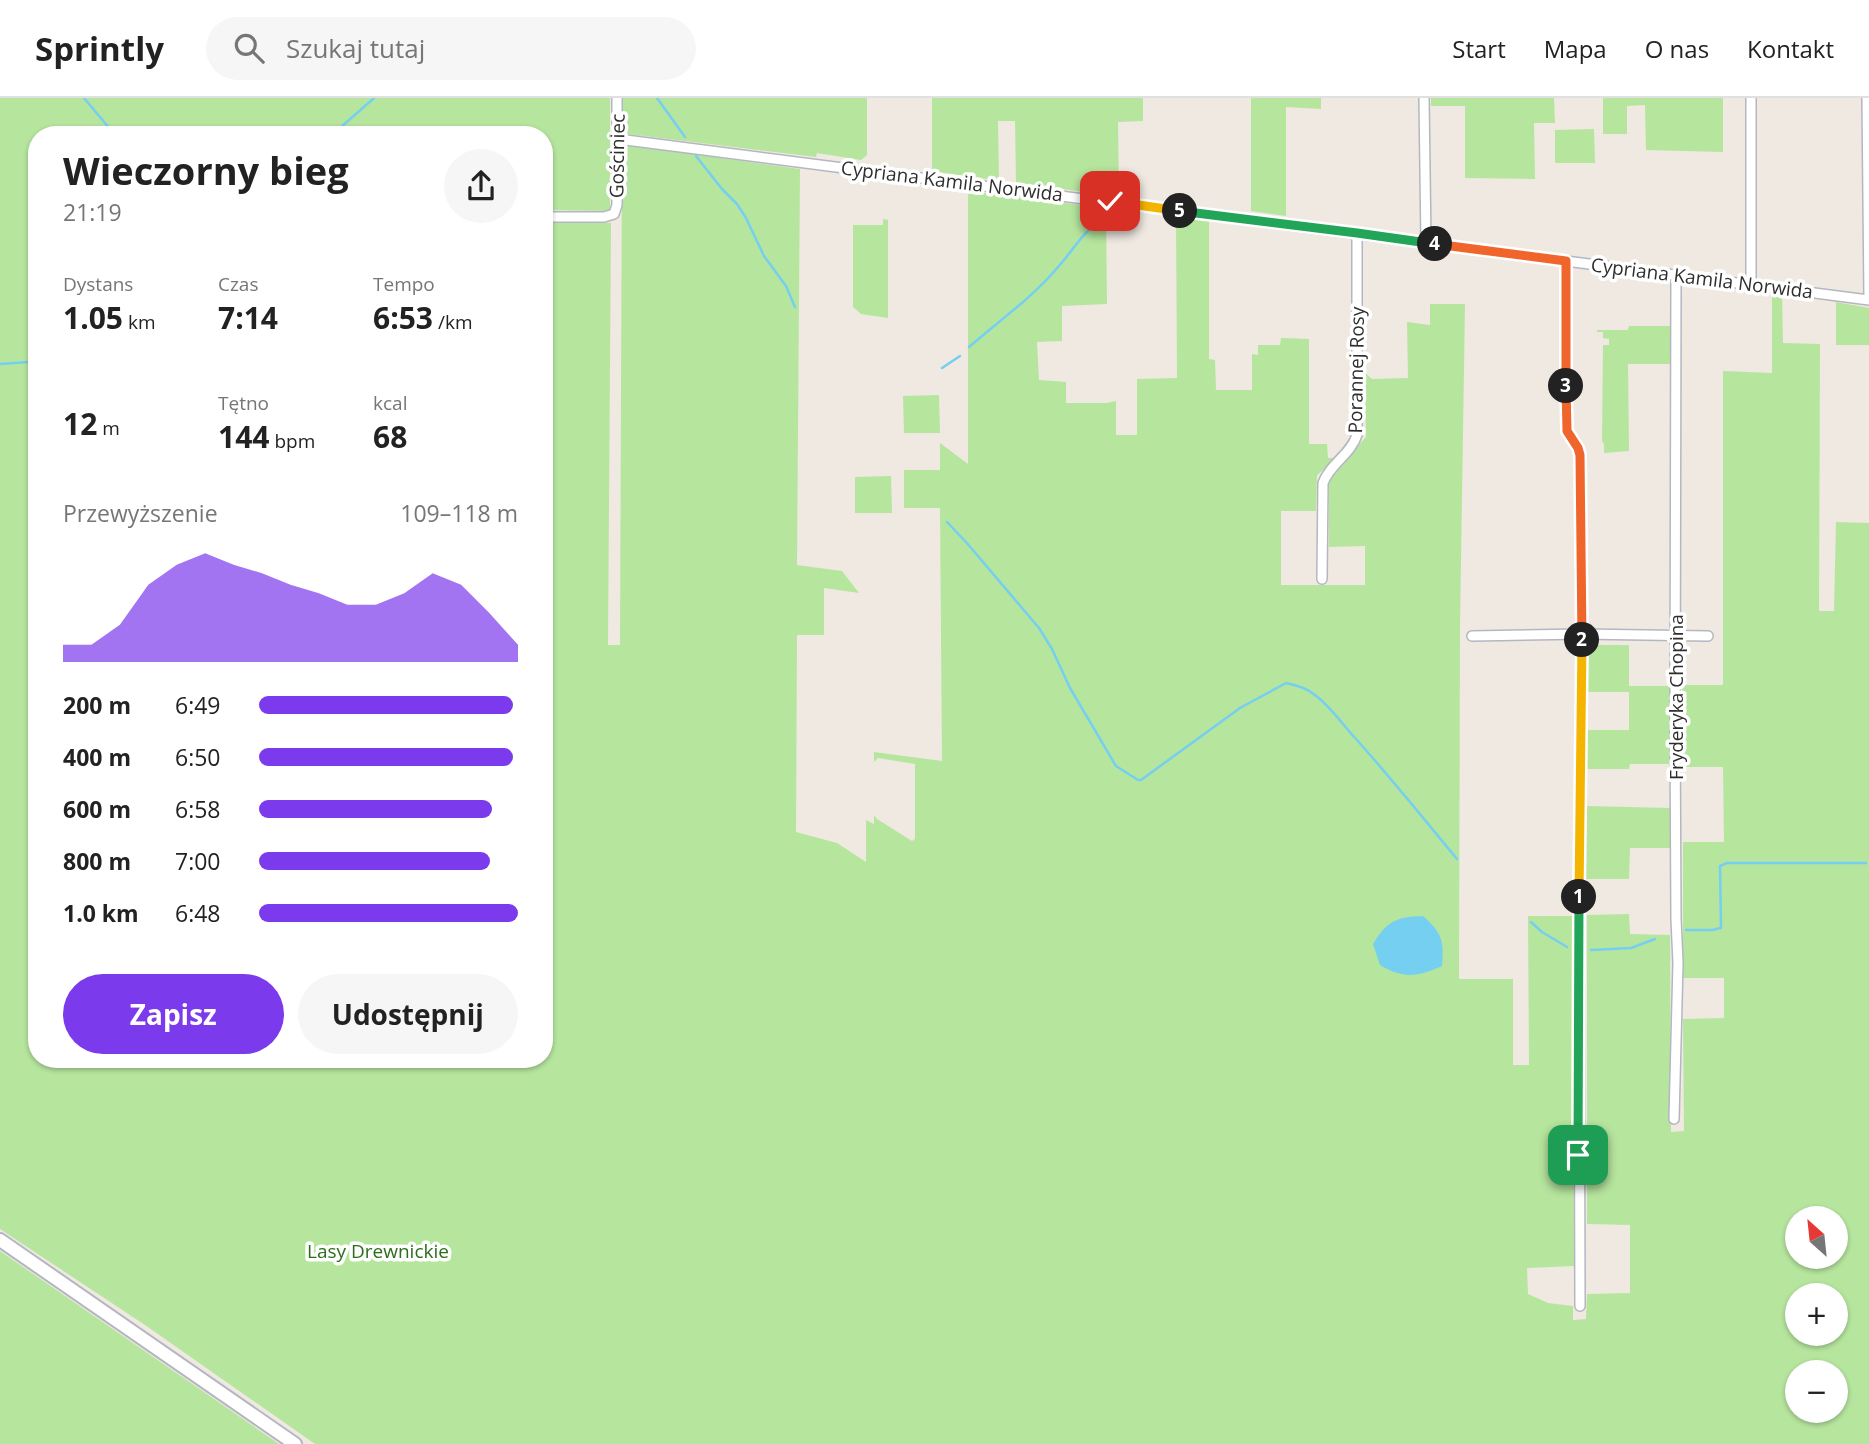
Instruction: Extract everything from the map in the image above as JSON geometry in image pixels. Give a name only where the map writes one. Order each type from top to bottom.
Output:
[{"type":"main road","points":[[0,1240],[295,1444]]},
{"type":"street","name":"Gościniec","points":[[553,217],[604,217],[614,214],[617,205],[617,98]]},
{"type":"street","points":[[1424,98],[1426,243]]},
{"type":"street","points":[[1751,98],[1751,285]]},
{"type":"street","points":[[1867,98],[1869,300]]},
{"type":"street","name":"Cypriana Kamila Norwida","points":[[618,139],[1869,300]]},
{"type":"street","name":"Porannej Rosy","points":[[1322,579],[1323,483],[1327,473],[1353,444],[1357,435],[1357,233]]},
{"type":"street","points":[[1566,261],[1566,421],[1568,435],[1580,455],[1580,1306]]},
{"type":"street","name":"Fryderyka Chopina","points":[[1674,1119],[1678,964],[1676,274]]},
{"type":"street","points":[[1472,636],[1708,636]]},
{"type":"green space","name":"Lasy Drewnickie","points":[[0,98],[610,98],[610,211],[553,210],[553,126],[28,126],[28,1068],[553,1068],[553,223],[611,223],[608,645],[620,645],[622,148],[628,145],[800,169],[797,565],[842,571],[859,593],[824,588],[824,635],[797,635],[796,832],[837,843],[866,862],[866,820],[874,824],[874,815],[912,841],[915,839],[915,764],[878,758],[874,762],[874,752],[942,761],[940,508],[904,508],[904,470],[940,470],[940,443],[968,464],[968,191],[1106,208],[1107,304],[1062,306],[1062,341],[1037,342],[1039,380],[1066,382],[1066,403],[1116,401],[1116,435],[1137,435],[1137,379],[1177,378],[1176,216],[1209,221],[1209,359],[1215,360],[1216,390],[1252,390],[1252,354],[1258,355],[1258,345],[1280,345],[1281,338],[1309,339],[1309,444],[1327,444],[1328,458],[1334,458],[1332,463],[1317,475],[1316,511],[1281,511],[1281,585],[1365,585],[1365,546],[1329,547],[1329,481],[1366,437],[1365,373],[1372,379],[1408,378],[1407,322],[1430,325],[1430,304],[1465,304],[1460,626],[1459,979],[1513,979],[1513,1065],[1529,1065],[1528,916],[1573,916],[1574,1266],[1527,1268],[1528,1294],[1548,1303],[1573,1306],[1573,1320],[1586,1319],[1587,1294],[1630,1293],[1630,1225],[1587,1224],[1587,915],[1629,914],[1630,934],[1670,935],[1671,1132],[1684,1131],[1683,1019],[1724,1018],[1724,978],[1683,978],[1683,842],[1724,842],[1723,767],[1683,767],[1682,685],[1723,685],[1723,371],[1772,373],[1772,293],[1782,295],[1783,343],[1820,344],[1819,611],[1834,611],[1836,522],[1869,523],[1869,1444],[315,1444],[145,1325],[0,1229]]},
{"type":"green space","points":[[623,98],[867,98],[867,155],[861,160],[817,153],[816,157],[628,134],[623,130]]},
{"type":"green space","points":[[932,98],[1143,98],[1143,121],[1118,122],[1119,196],[1107,195],[1016,183],[1015,121],[998,121],[999,181],[932,171]]},
{"type":"green space","points":[[1251,98],[1321,98],[1321,109],[1286,107],[1286,216],[1251,211]]},
{"type":"green space","points":[[1431,98],[1554,98],[1555,123],[1534,123],[1535,179],[1465,178],[1465,106],[1431,106]]},
{"type":"green space","points":[[1603,98],[1723,98],[1723,152],[1646,150],[1645,105],[1627,106],[1627,134],[1603,134]]},
{"type":"green space","points":[[1594,129],[1595,163],[1555,163],[1555,130]]},
{"type":"green space","points":[[883,219],[888,220],[888,318],[861,314],[853,307],[853,225],[883,225]]},
{"type":"green space","points":[[1836,302],[1869,308],[1869,345],[1836,345]]},
{"type":"green space","points":[[1629,326],[1671,326],[1671,364],[1628,364],[1629,451],[1604,453],[1603,345],[1609,345],[1609,339],[1603,338],[1603,332],[1597,330],[1628,330]]},
{"type":"green space","points":[[939,395],[940,433],[904,433],[903,396]]},
{"type":"green space","points":[[891,476],[892,513],[855,513],[855,477]]},
{"type":"green space","points":[[1590,645],[1629,645],[1629,686],[1670,686],[1670,764],[1630,764],[1629,769],[1586,769],[1586,730],[1629,730],[1629,692],[1586,692],[1586,649]]},
{"type":"green space","points":[[1586,806],[1670,808],[1670,848],[1630,848],[1629,879],[1586,879]]},
{"type":"green space","points":[[0,1251],[279,1444],[0,1444]]},
{"type":"water","points":[[1423,916],[1440,938],[1443,950],[1442,966],[1411,975],[1396,973],[1380,965],[1373,944],[1383,930],[1399,919]]},
{"type":"waterway","points":[[84,98],[107,126]]},
{"type":"waterway","points":[[342,126],[374,98]]},
{"type":"waterway","points":[[657,98],[685,137]]},
{"type":"waterway","points":[[696,156],[737,204],[764,256],[786,286],[795,307]]},
{"type":"waterway","points":[[969,347],[1038,288],[1083,236],[1102,219]]},
{"type":"waterway","points":[[942,368],[960,356]]},
{"type":"waterway","points":[[0,364],[28,362]]},
{"type":"waterway","points":[[947,522],[1039,628],[1070,688],[1116,766],[1141,780],[1240,708],[1286,683],[1294,685],[1312,693],[1332,711],[1457,859]]},
{"type":"waterway","points":[[1686,930],[1721,928],[1720,866],[1727,863],[1866,863]]},
{"type":"waterway","points":[[1531,922],[1567,947]]},
{"type":"waterway","points":[[1591,950],[1631,948],[1655,939]]},
{"type":"route","points":[[1110,201],[1566,261],[1566,421],[1568,435],[1580,455],[1582,634],[1578,1155]]}]
